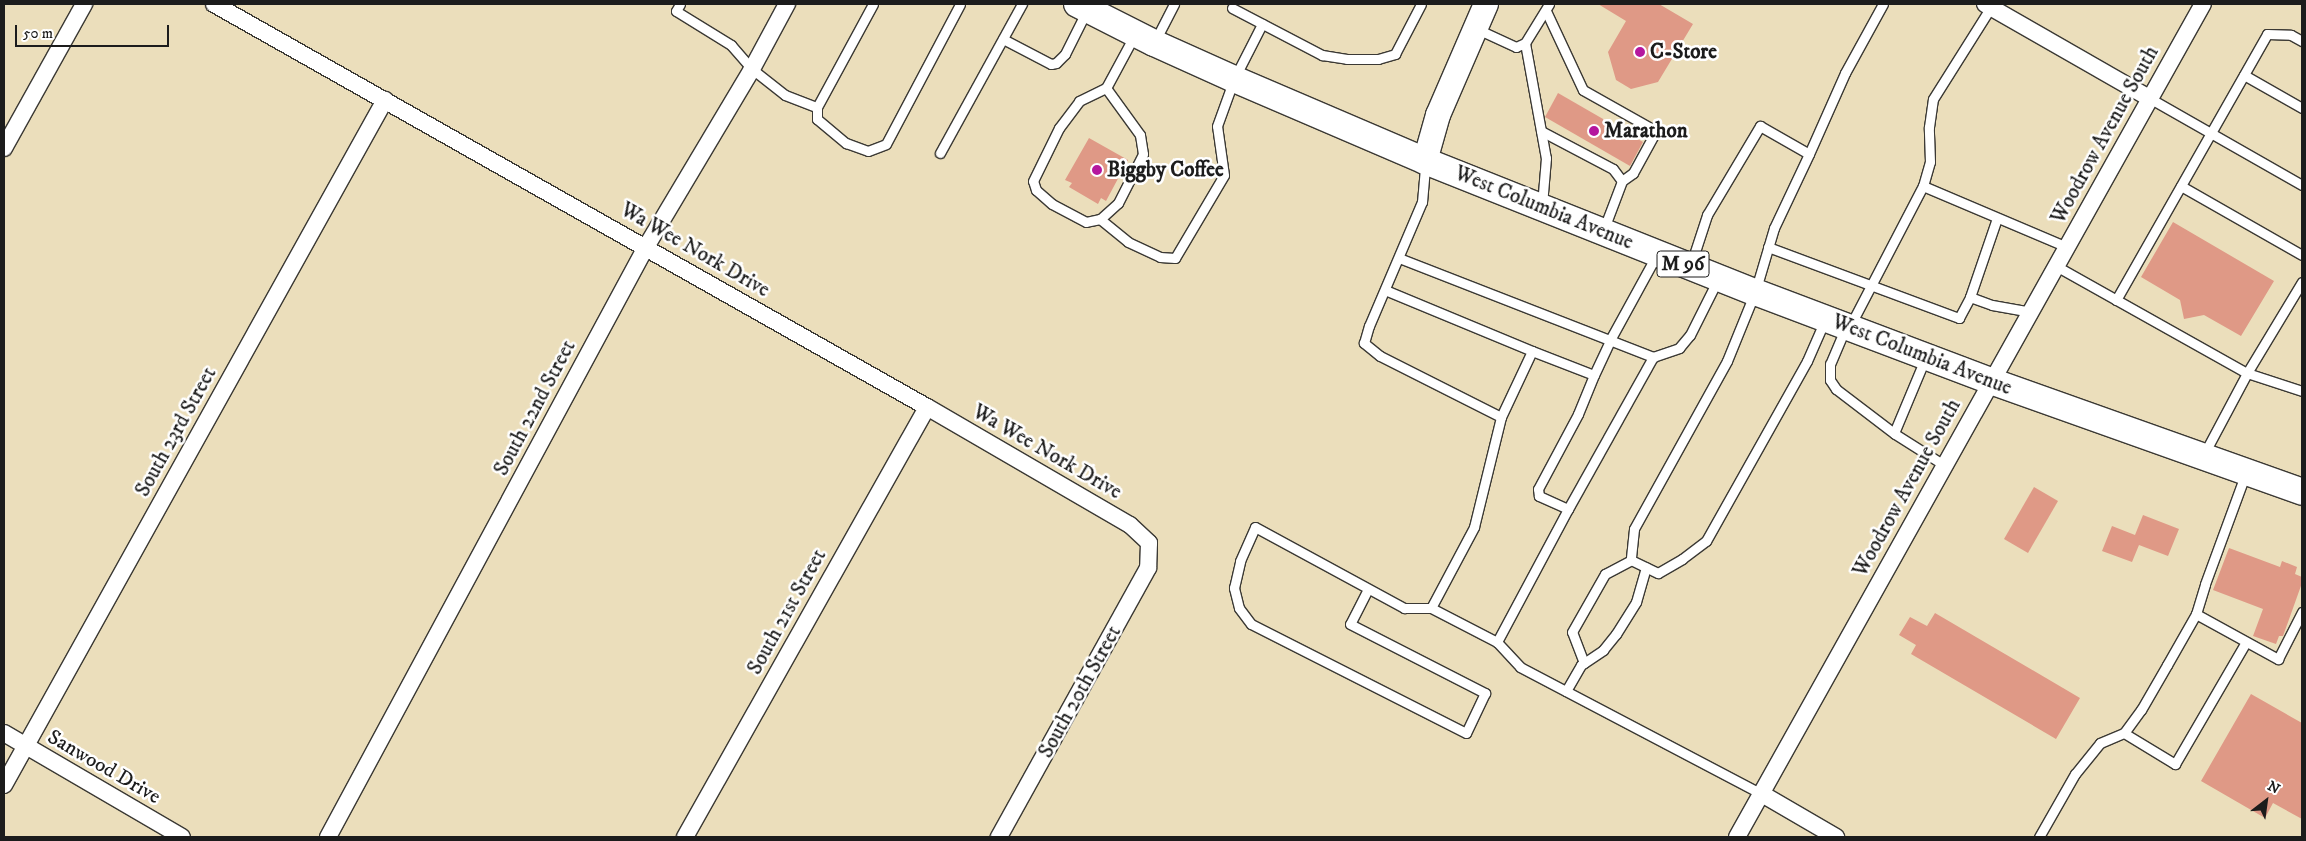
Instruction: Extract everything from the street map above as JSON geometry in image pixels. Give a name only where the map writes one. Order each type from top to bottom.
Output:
[{"type":"main road","points":[[1425,161],[1438,115],[1486,4]]},
{"type":"main road","name":"West Columbia Avenue","points":[[1082,6],[1144,38],[1234,79],[1425,161],[1602,232],[1990,382],[2302,492]]},
{"type":"street","points":[[4,148],[84,4]]},
{"type":"street","name":"Wa Wee Nork Drive","points":[[214,4],[927,406],[1130,525],[1149,544]]},
{"type":"street","name":"South 22nd Street","points":[[328,837],[646,246],[752,69],[787,4]]},
{"type":"street","name":"Woodrow Avenue South","points":[[1737,837],[2203,4]]},
{"type":"street","points":[[1988,5],[2151,99]]},
{"type":"street","name":"South 23rd Street","points":[[4,785],[385,100]]},
{"type":"street","name":"South 21st Street","points":[[686,837],[927,406]]},
{"type":"street","name":"South 20th Street","points":[[999,837],[1148,568],[1149,544]]},
{"type":"street","name":"Sanwood Drive","points":[[4,733],[182,837]]},
{"type":"street","points":[[1762,794],[1836,837]]},
{"type":"lane","points":[[680,4],[676,11],[731,45],[752,69],[785,96],[817,106]]},
{"type":"lane","points":[[873,4],[817,106],[817,119],[846,143],[868,151],[886,144],[960,4]]},
{"type":"lane","points":[[940,153],[1022,4]]},
{"type":"lane","points":[[1106,88],[1140,135],[1143,154],[1118,203],[1100,220],[1086,222],[1052,204],[1036,190],[1033,181],[1059,128],[1079,101],[1106,88],[1144,38],[1174,4]]},
{"type":"lane","points":[[1232,8],[1322,55],[1347,59],[1378,60],[1395,54],[1421,4]]},
{"type":"lane","points":[[1631,560],[1634,529],[1727,361],[1755,292],[1774,228],[1810,154],[1845,72],[1884,4]]},
{"type":"lane","points":[[1631,560],[1658,573],[1706,541],[1799,374],[1871,286],[1923,186],[1930,162],[1929,128],[1933,99],[1988,5]]},
{"type":"lane","points":[[1003,39],[1051,64],[1056,63],[1065,54],[1082,6]]},
{"type":"lane","points":[[1476,28],[1516,47],[1525,43],[1548,8]]},
{"type":"lane","points":[[1548,8],[1584,90],[1656,131],[1633,173],[1622,181],[1602,232]]},
{"type":"lane","points":[[1100,220],[1128,242],[1160,257],[1174,258],[1224,175],[1216,126],[1234,79],[1262,24]]},
{"type":"lane","points":[[2116,300],[2268,34],[2291,35],[2302,41]]},
{"type":"lane","points":[[1525,43],[1546,158],[1542,207]]},
{"type":"lane","points":[[2244,75],[2302,108]]},
{"type":"lane","points":[[2151,99],[2302,185]]},
{"type":"lane","points":[[1690,266],[1708,215],[1760,126],[1810,154]]},
{"type":"lane","points":[[1541,131],[1613,168],[1622,181]]},
{"type":"lane","points":[[1425,161],[1422,202],[1364,343],[1380,356],[1501,417]]},
{"type":"lane","points":[[1923,186],[2067,247]]},
{"type":"lane","points":[[2180,186],[2302,254]]},
{"type":"lane","points":[[1768,247],[1959,318],[1970,297],[1997,218]]},
{"type":"lane","points":[[1568,509],[1539,496],[1538,489],[1578,414],[1610,340],[1657,253]]},
{"type":"lane","points":[[1399,258],[1653,357],[1679,348],[1690,334],[1719,278]]},
{"type":"lane","points":[[2056,266],[2246,373],[2302,390]]},
{"type":"lane","points":[[2203,457],[2246,373],[2302,282]]},
{"type":"lane","points":[[1385,290],[1594,376]]},
{"type":"lane","points":[[1970,297],[2030,312]]},
{"type":"lane","points":[[1840,324],[1830,364],[1830,380],[1836,389],[1894,433],[1944,465]]},
{"type":"lane","points":[[1431,608],[1474,527],[1501,417],[1532,351]]},
{"type":"lane","points":[[1496,642],[1653,357]]},
{"type":"lane","points":[[1894,433],[1926,357]]},
{"type":"lane","points":[[2039,837],[2075,774],[2100,743],[2124,733],[2142,710],[2196,614],[2246,472]]},
{"type":"lane","points":[[1368,589],[1350,624],[1485,693],[1466,733],[1251,624],[1239,608],[1234,588],[1240,561],[1255,527],[1404,608],[1431,608],[1496,642],[1520,667],[1762,794]]},
{"type":"lane","points":[[1584,663],[1572,632],[1605,574],[1631,560]]},
{"type":"lane","points":[[1566,691],[1584,663],[1603,650],[1616,634],[1636,602],[1646,567]]},
{"type":"lane","points":[[2196,614],[2278,659],[2302,612]]},
{"type":"lane","points":[[2124,733],[2175,764],[2246,642]]},
{"type":"building","points":[[1598,4],[1659,4],[1693,24],[1658,82],[1631,89],[1616,80],[1608,52],[1626,21]]},
{"type":"building","points":[[1558,93],[1643,142],[1630,166],[1545,117]]},
{"type":"building","name":"Biggby Coffee","points":[[1089,138],[1128,160],[1106,201],[1101,198],[1098,204],[1069,187],[1072,183],[1065,180]]},
{"type":"building","points":[[2173,222],[2274,281],[2241,336],[2204,315],[2184,319],[2180,300],[2141,277]]},
{"type":"building","points":[[2034,487],[2058,501],[2028,553],[2004,539]]},
{"type":"building","points":[[2143,515],[2179,529],[2168,556],[2139,545],[2132,562],[2102,551],[2112,526],[2135,535]]},
{"type":"building","points":[[2229,548],[2280,567],[2282,561],[2297,567],[2295,574],[2302,577],[2302,583],[2283,636],[2279,636],[2276,644],[2253,636],[2263,609],[2213,590]]},
{"type":"building","points":[[1935,613],[2080,698],[2056,739],[1911,654],[1916,645],[1899,635],[1910,617],[1927,626]]},
{"type":"building","points":[[2251,694],[2302,723],[2302,819],[2273,803],[2265,818],[2201,781]]},
{"type":"place","name":"C-Store","points":[[1640,52]]},
{"type":"place","name":"Marathon","points":[[1594,131]]},
{"type":"place","name":"Biggby Coffee","points":[[1097,170]]}]
